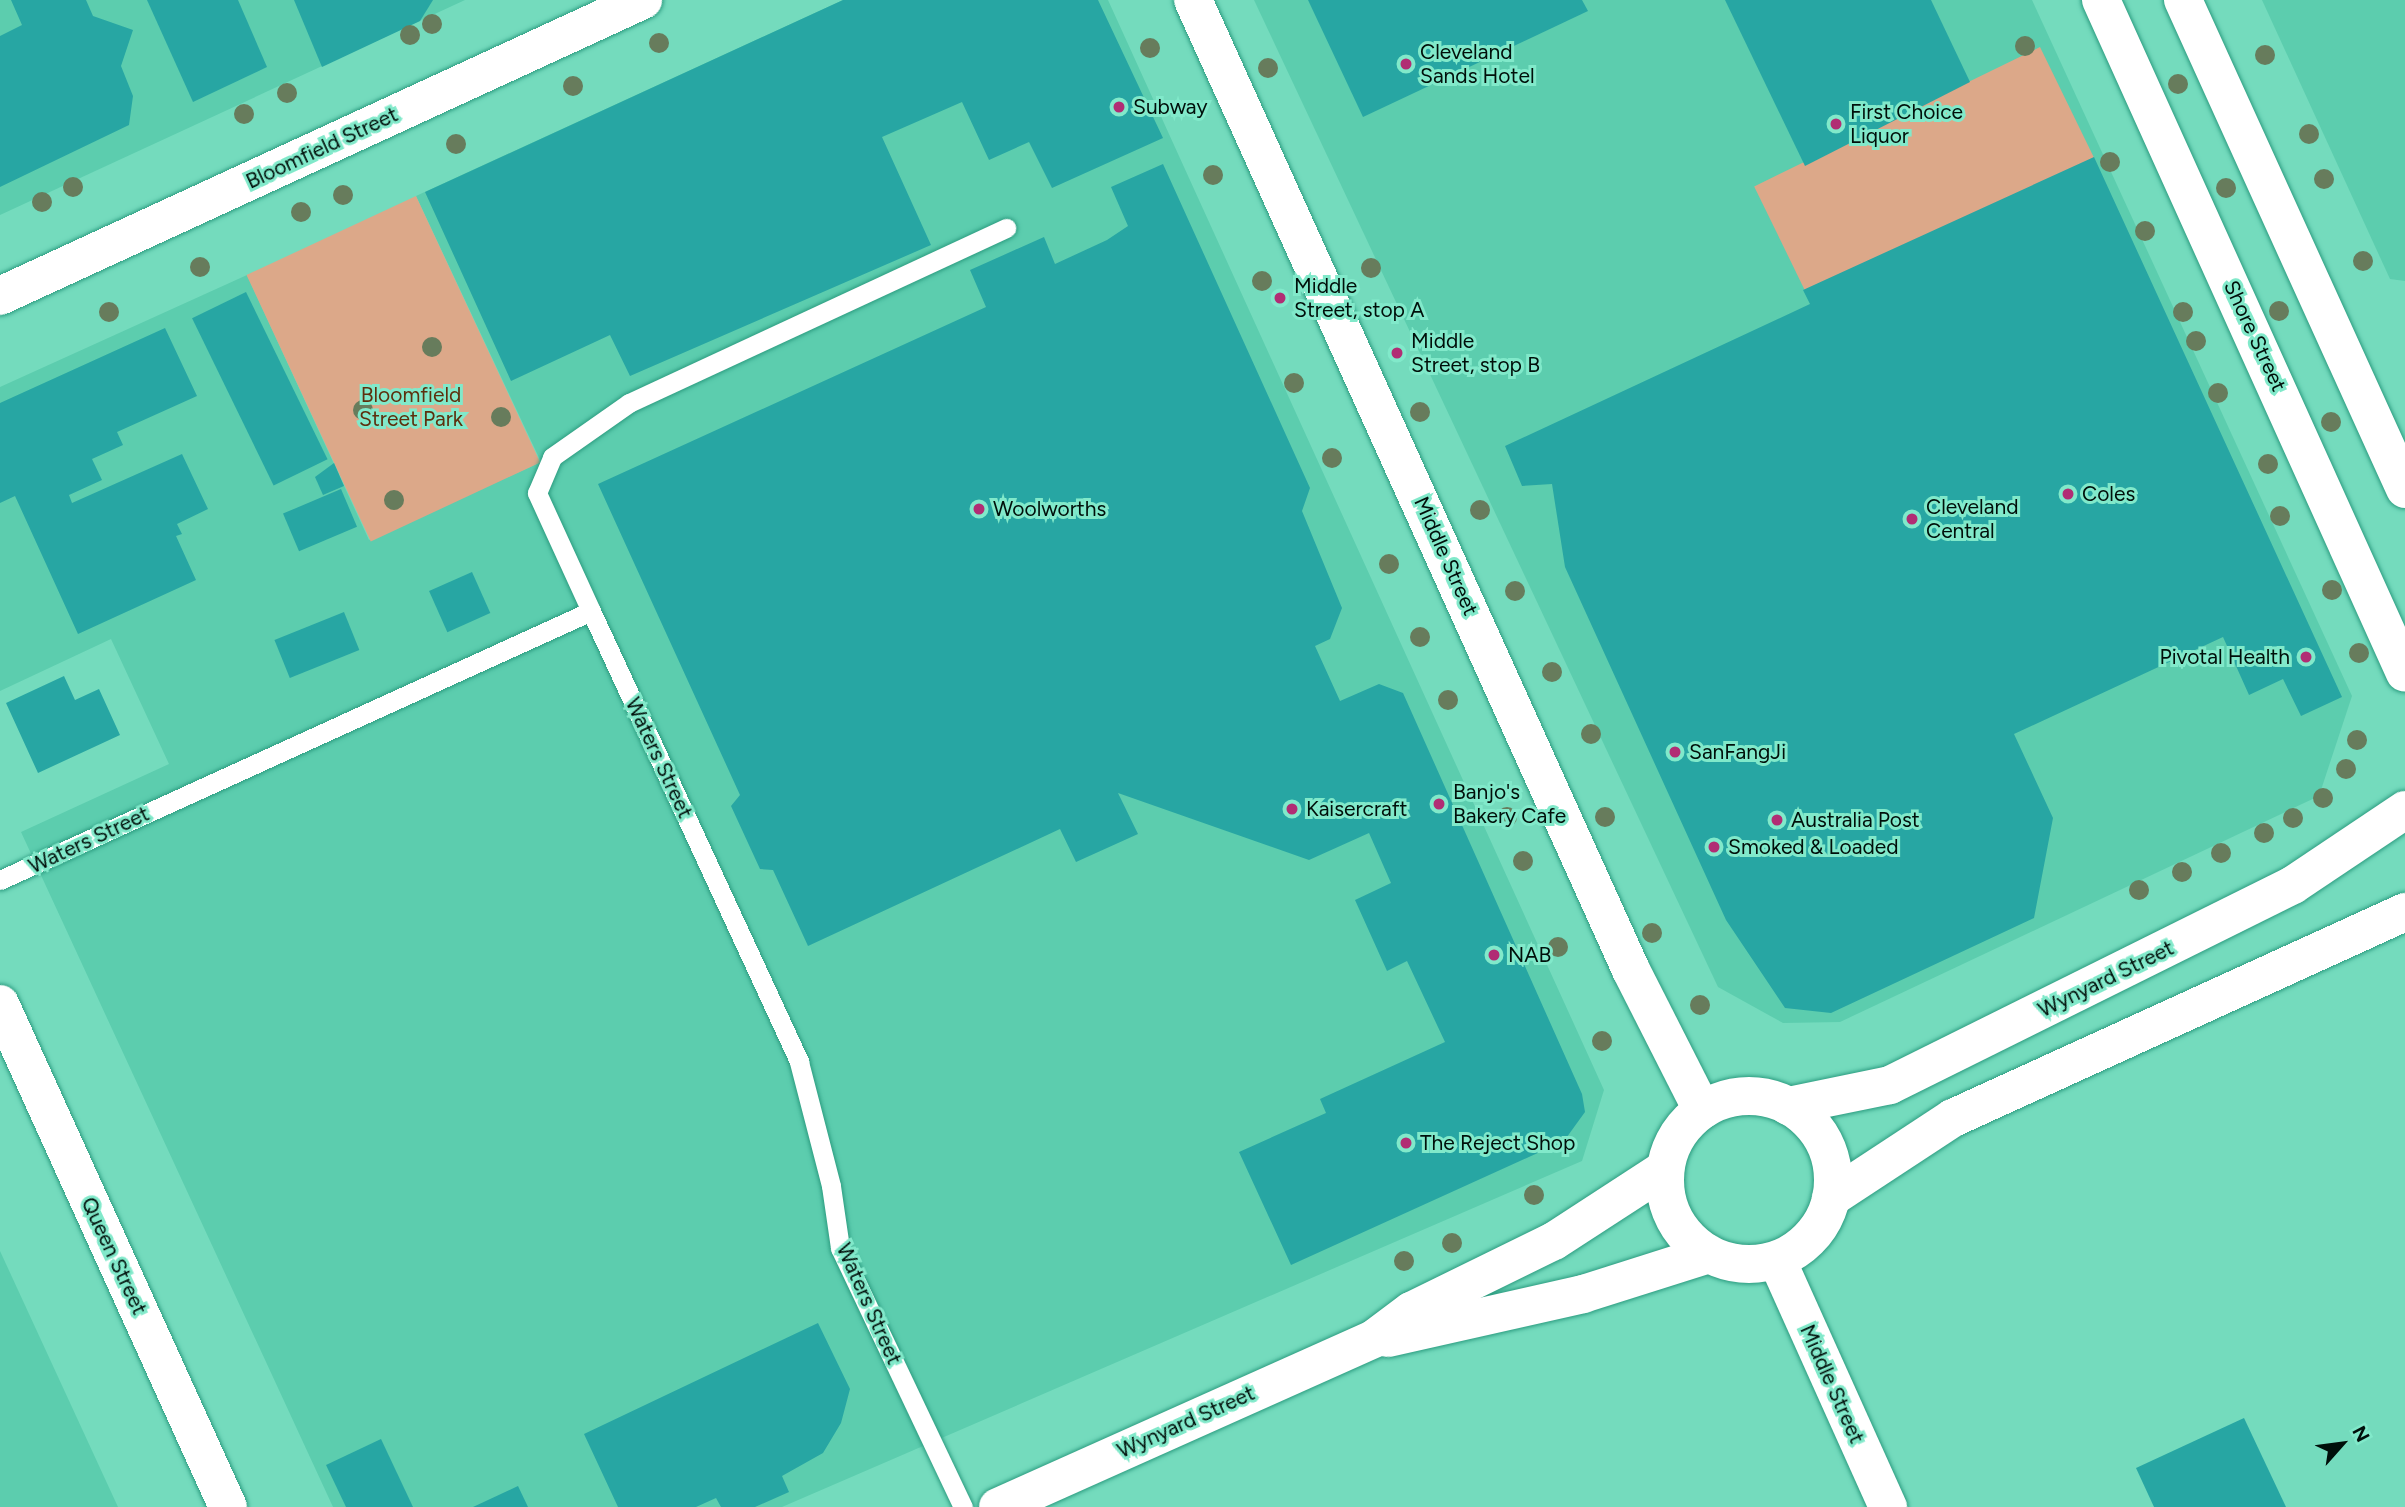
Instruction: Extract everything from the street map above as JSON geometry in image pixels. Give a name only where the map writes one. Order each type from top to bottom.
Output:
[{"type":"street","name":"Bloomfield Street","points":[[0,296],[643,0]]},
{"type":"street","name":"Middle Street","points":[[1193,0],[1631,970],[1702,1110]]},
{"type":"street","name":"Shore Street","points":[[2101,0],[2405,673]]},
{"type":"street","points":[[2183,0],[2405,489]]},
{"type":"street","name":"Wynyard Street","points":[[1788,1106],[1890,1085],[2293,885],[2343,857],[2405,810]]},
{"type":"street","points":[[1831,1198],[1953,1118],[2405,912]]},
{"type":"street","name":"Queen Street","points":[[0,1004],[228,1507]]},
{"type":"street","points":[[1744,1095],[1788,1106],[1810,1122],[1825,1144],[1833,1171],[1831,1198],[1821,1225],[1802,1246],[1777,1260],[1754,1265],[1709,1254],[1674,1219],[1665,1170],[1684,1126],[1702,1110],[1744,1095]]},
{"type":"street","name":"Wynyard Street","points":[[998,1507],[1052,1495],[1375,1338],[1411,1311],[1554,1241],[1665,1170]]},
{"type":"street","name":"Wynyard Street","points":[[1375,1338],[1397,1338],[1583,1294],[1709,1254]]},
{"type":"street","name":"Middle Street","points":[[1777,1260],[1888,1507]]},
{"type":"lane","points":[[591,611],[537,493],[552,457],[629,403],[1006,228]]},
{"type":"lane","name":"Waters Street","points":[[0,880],[591,611],[799,1062],[831,1186],[840,1248],[963,1507]]},
{"type":"shaded area","points":[[0,0],[465,0],[0,215]]},
{"type":"shaded area","points":[[843,0],[1108,0],[1604,1090],[1582,1161],[782,1507],[333,1507],[21,832],[169,764],[111,639],[0,691],[0,387],[247,275],[369,540],[541,462],[416,196]]},
{"type":"shaded area","points":[[1254,0],[2032,0],[2352,696],[2319,796],[1840,1022],[1783,1023],[1718,987]]},
{"type":"shaded area","points":[[2262,0],[2405,0],[2405,281],[2390,279]]},
{"type":"shaded area","points":[[0,1251],[118,1507],[0,1507]]},
{"type":"green space","points":[[2040,47],[2094,158],[1808,297],[1754,186]]},
{"type":"green space","name":"Bloomfield Street Park","points":[[416,196],[540,462],[371,541],[247,275]]},
{"type":"building","points":[[11,0],[86,0],[93,16],[133,30],[121,66],[133,96],[129,125],[0,187],[0,36],[22,25]]},
{"type":"building","points":[[147,0],[238,0],[267,67],[193,102]]},
{"type":"building","points":[[294,0],[433,0],[420,21],[322,67]]},
{"type":"building","points":[[843,0],[1098,0],[1163,138],[1052,188],[1029,142],[989,160],[962,102],[882,137],[931,245],[630,376],[610,335],[511,381],[425,192]]},
{"type":"building","name":"Cleveland Sands Hotel","points":[[1308,0],[1582,0],[1588,11],[1363,117]]},
{"type":"building","name":"First Choice Liquor","points":[[1725,0],[1931,0],[1970,82],[1805,166]]},
{"type":"building","points":[[2094,157],[2342,697],[2301,716],[2283,679],[2249,695],[2223,637],[2014,734],[2053,818],[2034,918],[1831,1013],[1785,1008],[1726,920],[1565,567],[1552,484],[1522,486],[1505,446],[1810,304],[1803,290]]},
{"type":"building","points":[[1163,164],[1310,488],[1302,511],[1342,608],[1330,639],[1315,646],[1340,701],[1379,684],[1403,693],[1582,1094],[1585,1112],[1564,1141],[1291,1265],[1239,1152],[1326,1113],[1320,1099],[1445,1042],[1407,961],[1387,971],[1355,900],[1391,883],[1369,833],[1309,860],[1118,793],[1138,834],[1076,862],[1060,829],[808,946],[773,870],[760,869],[731,806],[740,795],[598,484],[986,307],[970,270],[1044,237],[1055,264],[1107,240],[1128,226],[1111,187]]},
{"type":"building","points":[[246,292],[328,459],[274,485],[192,318]]},
{"type":"building","points":[[165,328],[197,396],[117,432],[123,445],[92,459],[102,480],[69,495],[72,503],[182,454],[208,509],[177,524],[182,534],[176,536],[196,580],[78,634],[15,496],[0,503],[0,403]]},
{"type":"building","points":[[334,463],[344,486],[323,495],[315,477]]},
{"type":"building","points":[[341,489],[357,527],[299,551],[283,514]]},
{"type":"building","points":[[472,572],[490,613],[447,632],[429,591]]},
{"type":"building","points":[[344,612],[359,650],[290,678],[274,640]]},
{"type":"building","points":[[64,676],[75,700],[99,689],[120,735],[38,773],[6,703]]},
{"type":"building","points":[[818,1323],[850,1389],[841,1423],[823,1453],[782,1476],[789,1492],[755,1507],[721,1507],[716,1498],[696,1507],[618,1507],[584,1434]]},
{"type":"building","points":[[2244,1418],[2286,1507],[2154,1507],[2136,1468]]},
{"type":"building","points":[[381,1439],[413,1507],[346,1507],[326,1465]]},
{"type":"building","points":[[518,1486],[528,1507],[473,1507]]},
{"type":"place","name":"Cleveland Sands Hotel","points":[[1406,64]]},
{"type":"place","name":"Subway","points":[[1119,107]]},
{"type":"place","name":"First Choice Liquor","points":[[1836,124]]},
{"type":"place","name":"Middle Street, stop A","points":[[1280,298]]},
{"type":"place","name":"Middle Street, stop B","points":[[1397,353]]},
{"type":"place","name":"Coles","points":[[2068,494]]},
{"type":"place","name":"Woolworths","points":[[979,509]]},
{"type":"place","name":"Cleveland Central","points":[[1912,519]]},
{"type":"place","name":"Pivotal Health","points":[[2306,657]]},
{"type":"place","name":"SanFangJi","points":[[1675,752]]},
{"type":"place","name":"Banjo's Bakery Cafe","points":[[1439,804]]},
{"type":"place","name":"Kaisercraft","points":[[1292,809]]},
{"type":"place","name":"Australia Post","points":[[1777,820]]},
{"type":"place","name":"Smoked & Loaded","points":[[1714,847]]},
{"type":"place","name":"NAB","points":[[1494,955]]},
{"type":"place","name":"The Reject Shop","points":[[1406,1143]]}]
